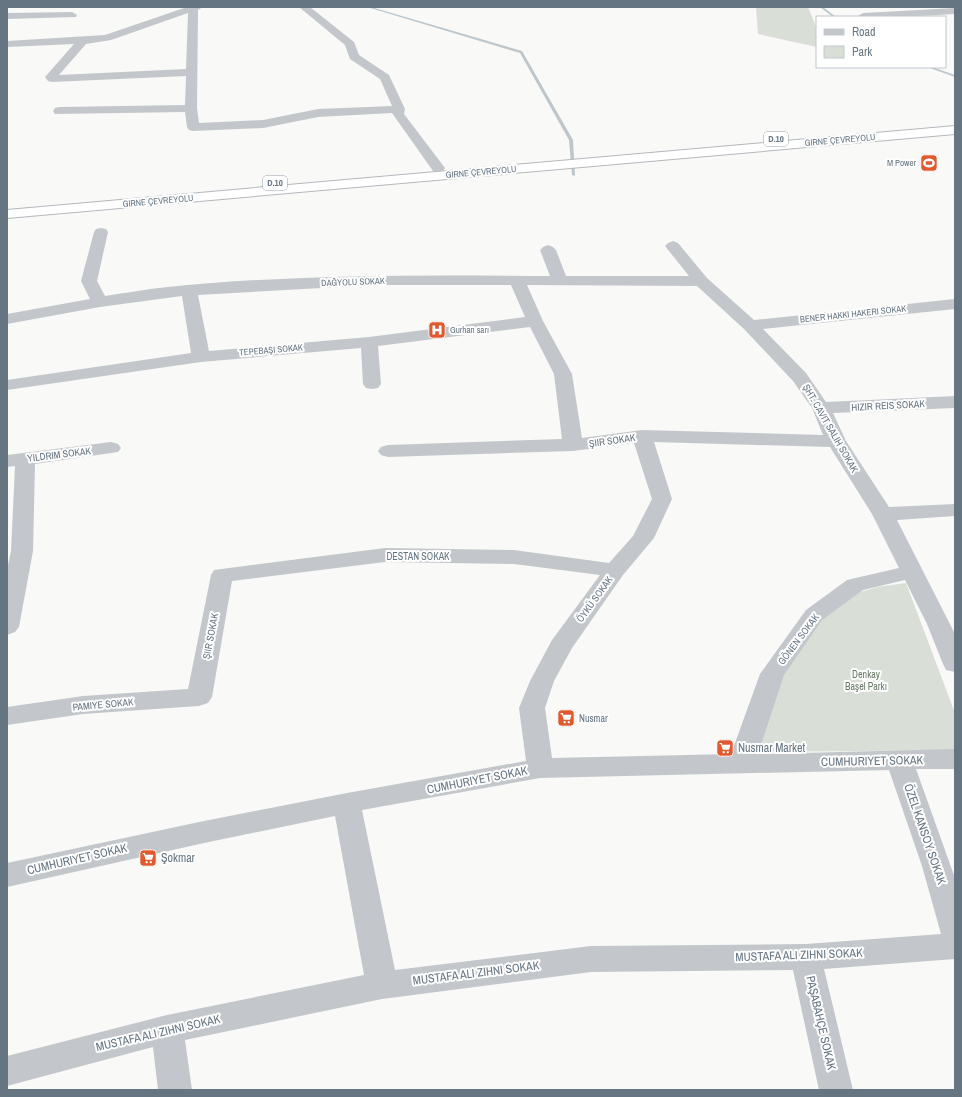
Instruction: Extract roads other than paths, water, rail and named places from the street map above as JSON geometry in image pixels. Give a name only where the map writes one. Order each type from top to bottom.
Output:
[{"type":"highway","name":"GIRNE ÇEVREYOLU","points":[[7,214],[598,158],[955,122]]},
{"type":"highway","name":"GIRNE ÇEVREYOLU","points":[[598,158],[955,130]]},
{"type":"highway","name":"GIRNE ÇEVREYOLU","points":[[7,205],[438,168],[543,163]]},
{"type":"street","points":[[7,15],[34,7]]},
{"type":"street","points":[[304,7],[350,44],[354,57],[385,77],[399,109],[398,114],[438,168]]},
{"type":"street","points":[[914,7],[923,13]]},
{"type":"street","points":[[7,44],[83,41],[107,38],[196,8],[191,108],[193,127],[264,124],[318,113],[399,109]]},
{"type":"street","points":[[863,16],[955,11]]},
{"type":"street","points":[[7,15],[72,15]]},
{"type":"street","points":[[83,41],[51,77],[52,79],[192,72]]},
{"type":"street","points":[[59,111],[191,108]]},
{"type":"street","points":[[100,302],[89,281],[101,232]]},
{"type":"street","name":"ŞHT. CAVIT SALIH SOKAK","points":[[672,246],[701,280],[750,324],[800,377],[821,408],[836,441],[883,514],[912,572],[947,624],[955,664]]},
{"type":"street","points":[[548,250],[560,280]]},
{"type":"street","name":"DAĞYOLU SOKAK","points":[[7,320],[100,302],[189,290],[376,280],[518,282],[560,280],[701,280]]},
{"type":"street","points":[[518,282],[535,321],[542,330],[563,374],[573,445]]},
{"type":"street","points":[[189,290],[201,357]]},
{"type":"street","points":[[750,324],[955,304]]},
{"type":"street","points":[[7,385],[201,357],[368,342],[535,321]]},
{"type":"street","points":[[368,342],[372,384]]},
{"type":"street","points":[[821,408],[955,402]]},
{"type":"street","name":"ŞIIR SOKAK","points":[[388,452],[573,445],[642,436],[836,441]]},
{"type":"street","name":"ÖYKÜ SOKAK","points":[[540,768],[532,708],[542,681],[561,646],[615,570],[643,538],[662,499],[642,436]]},
{"type":"street","points":[[7,627],[14,552],[16,460],[111,448]]},
{"type":"street","points":[[883,514],[955,510]]},
{"type":"street","name":"DESTAN SOKAK","points":[[222,575],[385,555],[514,556],[615,570]]},
{"type":"street","name":"GÖNEN SOKAK","points":[[742,764],[772,674],[814,615],[855,585],[912,572]]},
{"type":"street","name":"ŞIIR SOKAK","points":[[199,697],[222,575]]},
{"type":"street","name":"PAMIYE SOKAK","points":[[7,716],[83,705],[199,697]]},
{"type":"street","name":"CUMHURIYET SOKAK","points":[[7,875],[197,833],[347,803],[540,768],[955,759]]},
{"type":"street","name":"ÖZEL KANSOY SOKAK","points":[[899,760],[926,832],[946,894],[955,931]]},
{"type":"street","points":[[347,803],[382,985]]},
{"type":"street","name":"MUSTAFA ALI ZIHNI SOKAK","points":[[7,1071],[167,1029],[382,985],[591,959],[806,957],[955,946]]},
{"type":"street","name":"PAŞABAHÇE SOKAK","points":[[806,957],[836,1090]]},
{"type":"street","points":[[167,1029],[175,1090]]},
{"type":"waterway","points":[[368,7],[521,52],[571,140],[574,175]]},
{"type":"waterway","points":[[821,7],[834,16]]},
{"type":"waterway","points":[[932,68],[955,76]]},
{"type":"place","name":"M Power","points":[[929,163]]},
{"type":"place","name":"Gurhan sarı","points":[[437,330]]},
{"type":"place","name":"Nusmar","points":[[566,718]]},
{"type":"place","name":"Nusmar Market","points":[[725,748]]},
{"type":"place","name":"Şokmar","points":[[148,858]]},
{"type":"park label","name":"Denkay Başel Parkı","points":[[866,680]]}]
